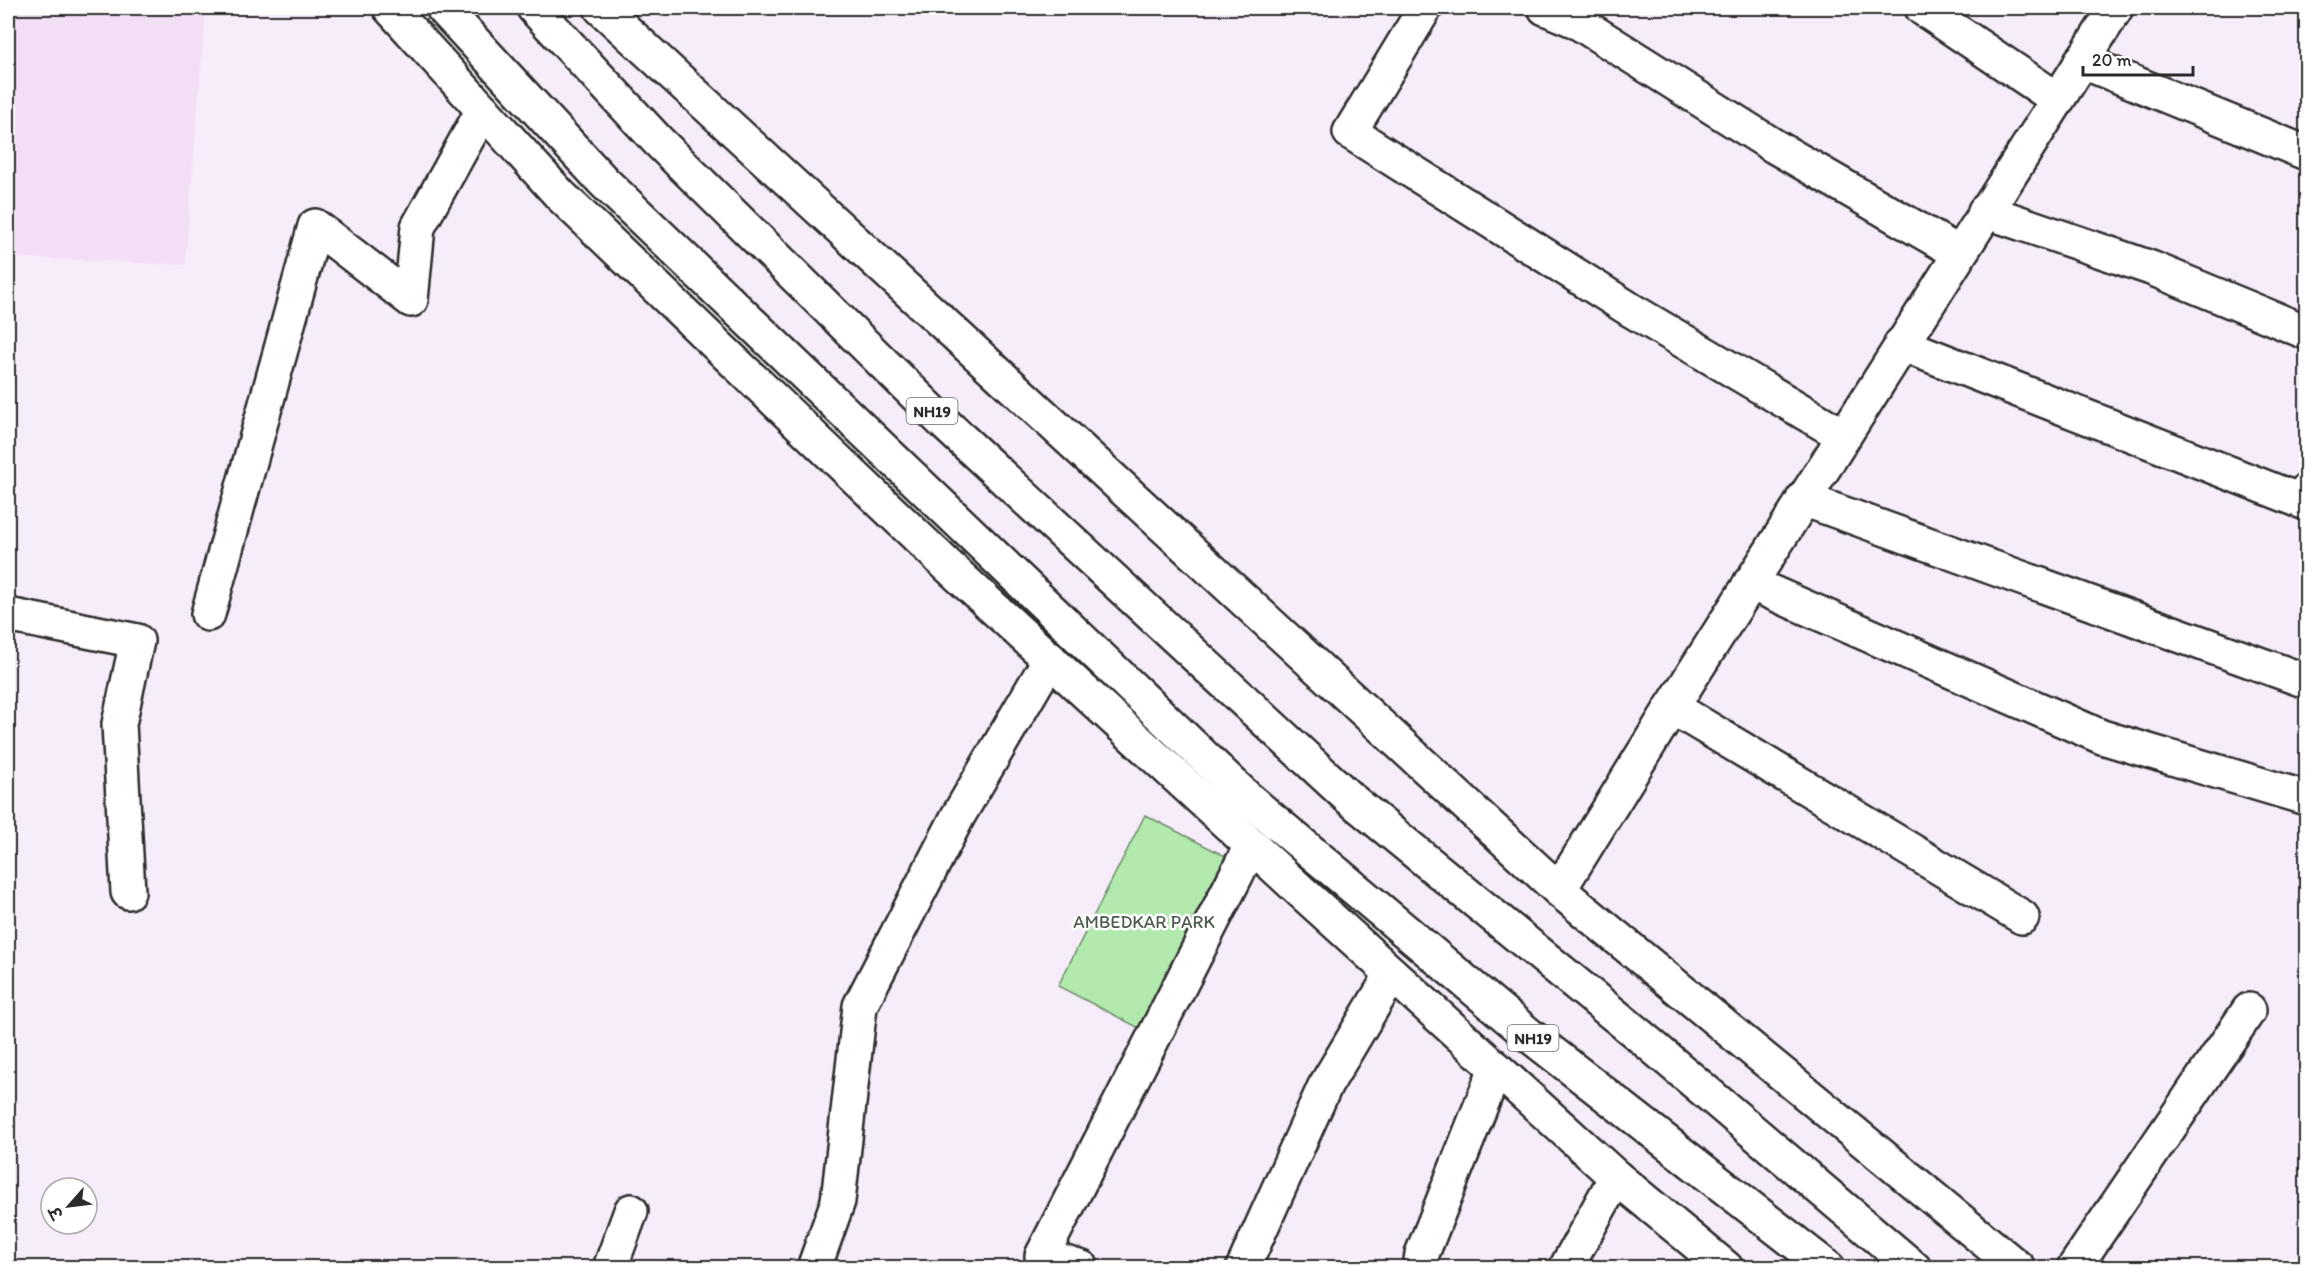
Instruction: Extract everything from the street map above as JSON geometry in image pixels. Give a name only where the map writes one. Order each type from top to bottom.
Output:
[{"type":"main road","points":[[390,8],[561,196],[1050,659],[1251,846],[1616,1177],[1726,1268]]},
{"type":"main road","name":"NH19","points":[[443,8],[604,182],[1247,798],[1529,1035],[1828,1268]]},
{"type":"main road","name":"NH19","points":[[534,8],[658,141],[943,422],[1347,797],[1639,1035],[1914,1268]]},
{"type":"main road","points":[[601,8],[1559,890],[2018,1268]]},
{"type":"main road","points":[[1425,8],[1350,132],[1631,310],[1844,436]]},
{"type":"main road","points":[[1545,8],[1576,21],[1774,146],[1959,253]]},
{"type":"main road","points":[[1922,8],[2057,99]]},
{"type":"main road","points":[[1559,890],[1803,499],[2116,8]]},
{"type":"main road","points":[[2081,61],[2307,153]]},
{"type":"main road","points":[[208,614],[315,226],[411,300],[418,227],[483,110]]},
{"type":"main road","points":[[1985,211],[2151,268],[2307,332]]},
{"type":"main road","points":[[1901,344],[2303,502],[2307,491]]},
{"type":"main road","points":[[1803,499],[2307,681]]},
{"type":"main road","points":[[1750,583],[2102,737],[2307,798]]},
{"type":"main road","points":[[8,615],[137,640],[119,724],[128,892]]},
{"type":"main road","points":[[814,1268],[838,1201],[860,1006],[958,816],[1050,659]]},
{"type":"main road","points":[[1672,707],[2022,917]]},
{"type":"main road","points":[[1082,1268],[1042,1256],[1251,846]]},
{"type":"main road","points":[[1244,1268],[1324,1088],[1392,974]]},
{"type":"main road","points":[[2074,1268],[2249,1010]]},
{"type":"main road","points":[[1420,1268],[1422,1254],[1496,1068]]},
{"type":"main road","points":[[1566,1268],[1616,1177]]},
{"type":"main road","points":[[610,1268],[631,1211]]},
{"type":"shaded area","points":[[8,8],[206,8],[185,265],[8,257]]},
{"type":"green space","name":"AMBEDKAR PARK","points":[[1145,815],[1229,858],[1143,1030],[1058,986]]}]
